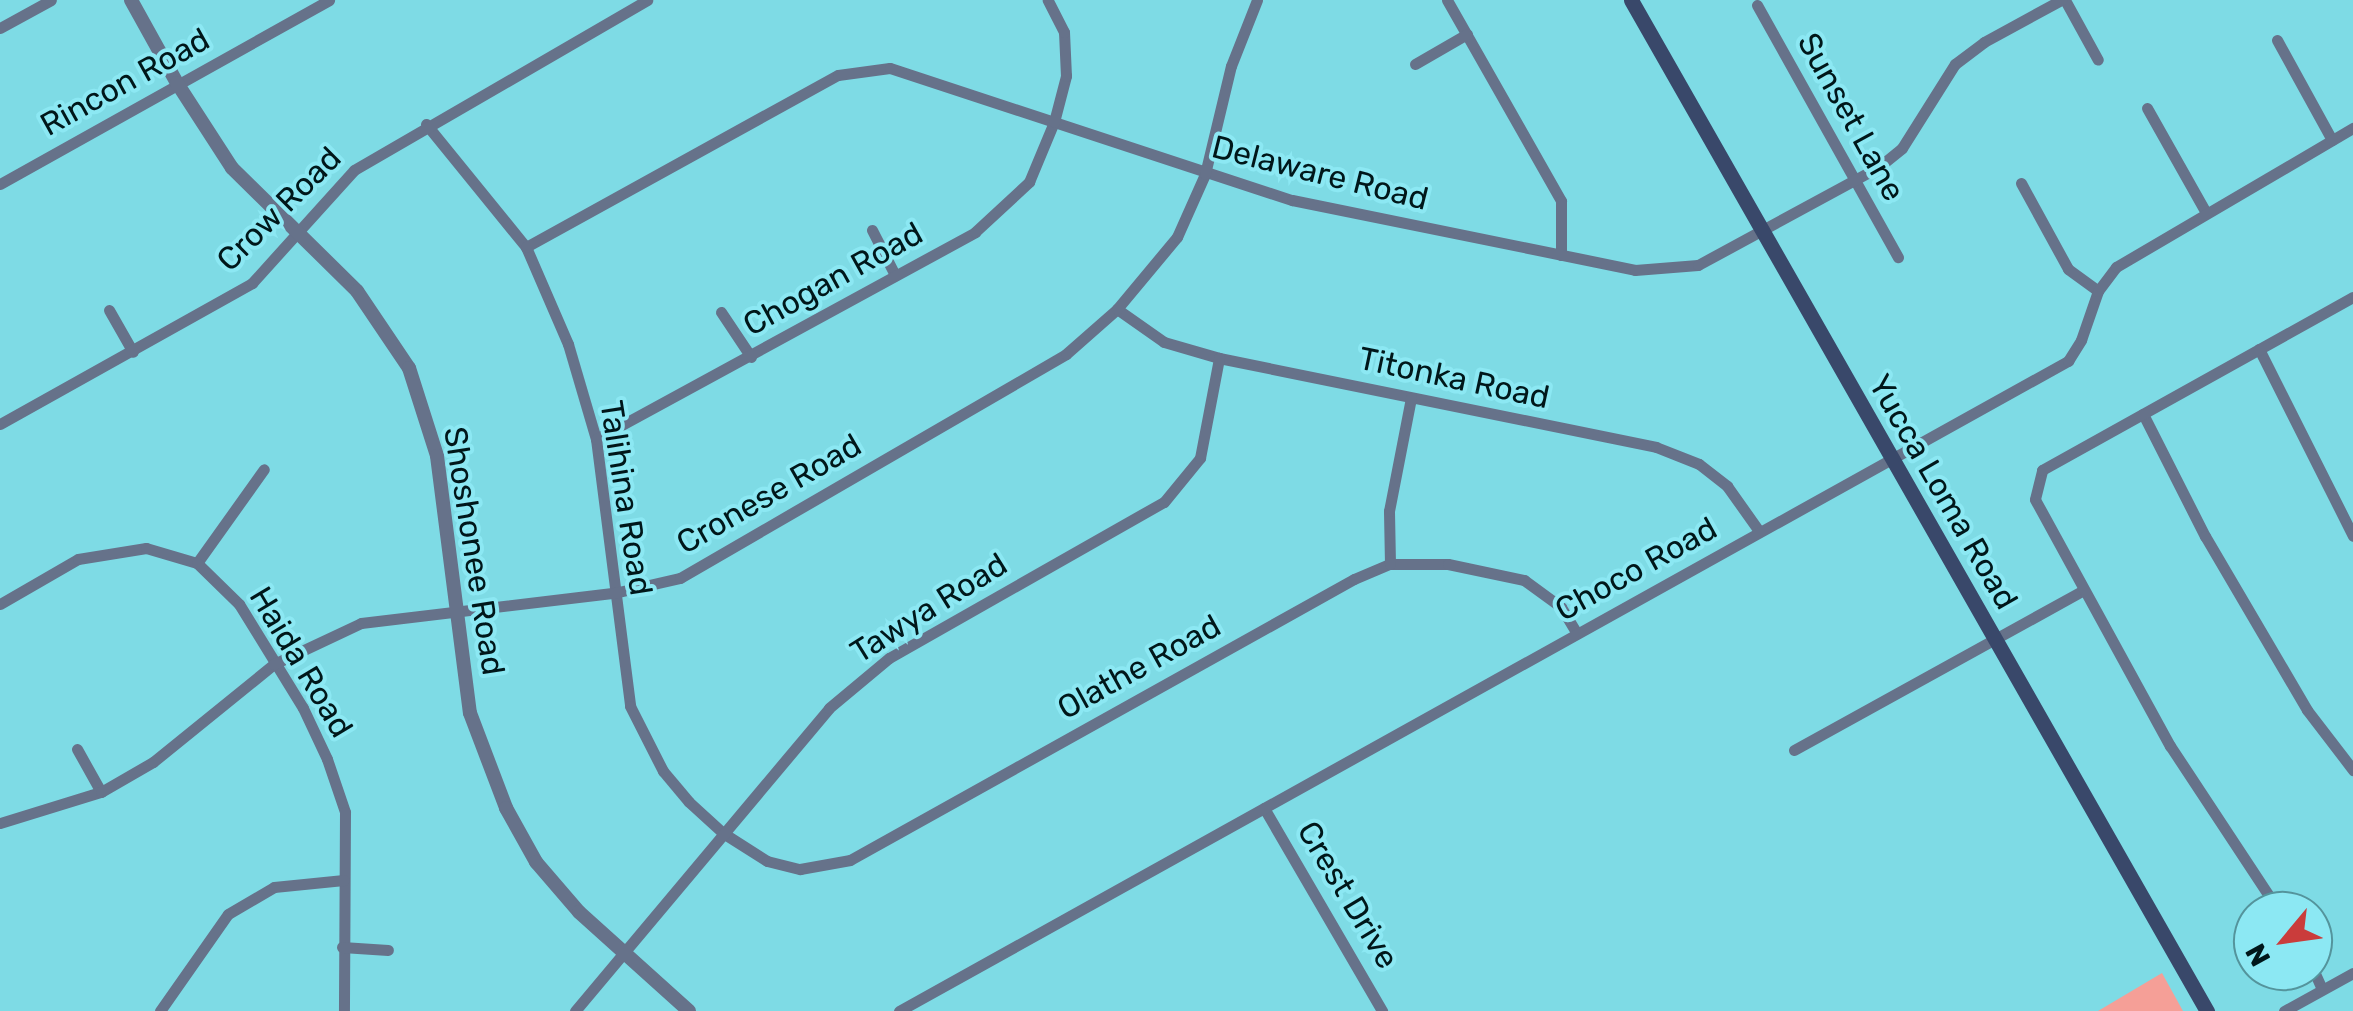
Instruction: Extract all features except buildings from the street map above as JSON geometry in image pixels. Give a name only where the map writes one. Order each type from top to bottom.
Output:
[{"type":"main road","name":"Yucca Loma Road","points":[[1632,0],[2207,1011]]},
{"type":"street","points":[[0,28],[51,0]]},
{"type":"street","name":"Shoshonee Road","points":[[130,0],[232,168],[357,291],[409,368],[437,456],[470,713],[506,808],[536,862],[580,912],[689,1011]]},
{"type":"street","name":"Rincon Road","points":[[0,184],[329,0]]},
{"type":"street","name":"Crow Road","points":[[0,424],[252,284],[354,170],[426,124],[648,0]]},
{"type":"street","name":"Chogan Road","points":[[596,439],[975,232],[1029,182],[1054,122],[1066,76],[1064,32],[1048,0]]},
{"type":"street","name":"Cronese Road","points":[[0,823],[101,792],[153,762],[274,664],[362,623],[614,593],[680,578],[1066,354],[1117,309],[1177,237],[1205,174],[1231,66],[1257,0]]},
{"type":"street","points":[[1447,0],[1562,200],[1561,255]]},
{"type":"street","points":[[2063,0],[2098,60]]},
{"type":"street","name":"Delaware Road","points":[[526,247],[838,75],[890,68],[1292,200],[1635,270],[1698,265],[1855,180],[1902,148],[1955,64],[1984,42],[2063,0]]},
{"type":"street","name":"Sunset Lane","points":[[1757,5],[1898,257]]},
{"type":"street","points":[[1415,64],[1467,34]]},
{"type":"street","points":[[2277,40],[2332,140]]},
{"type":"street","points":[[2148,108],[2205,211]]},
{"type":"street","name":"Talihina Road","points":[[426,124],[526,247],[568,344],[596,439],[630,706],[663,771],[722,833]]},
{"type":"street","name":"Choco Road","points":[[899,1011],[2068,362],[2081,340],[2098,291],[2125,260],[2353,128]]},
{"type":"street","points":[[2020,182],[2068,269],[2098,291]]},
{"type":"street","points":[[872,230],[895,275]]},
{"type":"street","points":[[2266,891],[2170,746],[2036,499],[2042,470],[2353,297]]},
{"type":"street","name":"Titonka Road","points":[[1117,309],[1164,342],[1219,358],[1656,448],[1699,464],[1726,486],[1759,532]]},
{"type":"street","points":[[109,310],[133,352]]},
{"type":"street","points":[[721,312],[750,356]]},
{"type":"street","points":[[2259,350],[2353,536]]},
{"type":"street","name":"Tawya Road","points":[[575,1011],[829,708],[889,658],[1164,502],[1200,458],[1219,358]]},
{"type":"street","points":[[1390,564],[1389,511],[1410,398]]},
{"type":"street","points":[[2142,414],[2205,536],[2307,710],[2353,770]]},
{"type":"street","points":[[198,563],[264,469]]},
{"type":"street","name":"Haida Road","points":[[0,604],[78,558],[146,548],[198,563],[239,604],[303,708],[328,759],[345,812],[344,1011]]},
{"type":"street","name":"Olathe Road","points":[[722,833],[785,867],[816,868],[850,860],[1354,579],[1390,564],[1448,564],[1524,580],[1561,607],[1576,634]]},
{"type":"street","points":[[1794,750],[2084,590]]},
{"type":"street","points":[[77,749],[101,792]]},
{"type":"street","name":"Crest Drive","points":[[1264,808],[1382,1011]]},
{"type":"street","points":[[160,1011],[228,914],[274,887],[344,880]]},
{"type":"street","points":[[342,947],[388,950]]},
{"type":"street","points":[[2284,1011],[2319,991]]},
{"type":"shaded area","points":[[2162,973],[2183,1011],[2098,1011]]}]
